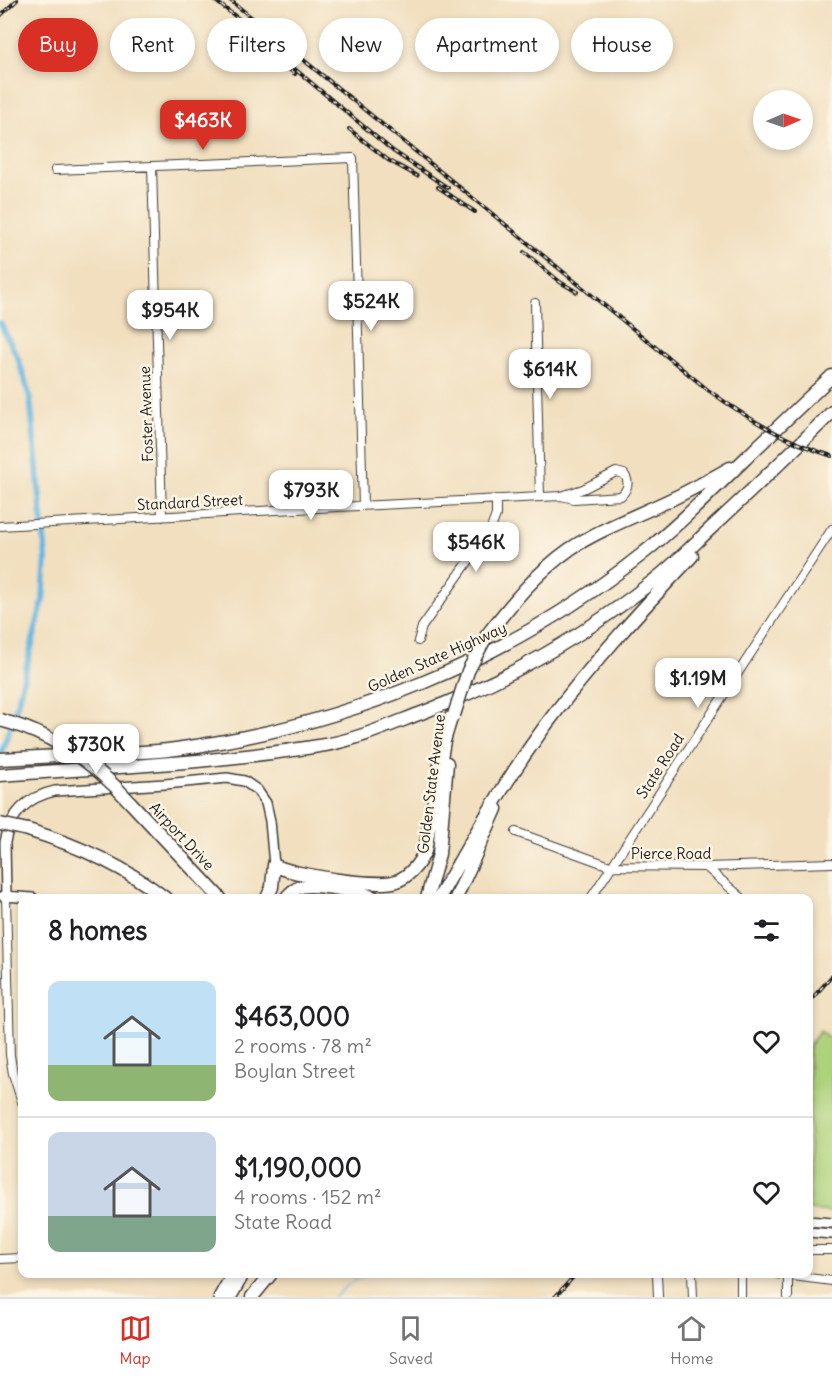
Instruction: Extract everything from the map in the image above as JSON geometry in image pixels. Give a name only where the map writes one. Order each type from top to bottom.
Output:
[{"type":"highway","name":"Golden State Highway","points":[[0,759],[172,750],[209,744],[306,724],[360,707],[449,671],[525,633],[611,578],[675,526],[832,376]]},
{"type":"highway","points":[[441,894],[478,827],[507,781],[549,721],[595,663],[657,592],[832,412]]},
{"type":"highway","points":[[274,865],[296,873],[379,884],[398,880],[409,873],[419,862],[424,851],[444,741],[470,665],[487,635],[524,588],[546,567],[605,529],[675,498],[744,460]]},
{"type":"highway","points":[[0,775],[227,758],[327,744],[394,724],[439,706],[536,660],[609,614],[656,580],[765,479]]},
{"type":"highway","name":"Golden State Avenue","points":[[428,894],[439,854],[453,715]]},
{"type":"highway","name":"Airport Drive","points":[[0,720],[39,733],[72,751],[101,773],[216,894]]},
{"type":"highway","points":[[458,894],[489,827],[507,781]]},
{"type":"highway","points":[[0,824],[28,830],[69,844],[103,859],[159,894]]},
{"type":"highway","points":[[183,858],[224,894]]},
{"type":"highway","points":[[269,894],[272,887],[274,865]]},
{"type":"highway","points":[[274,865],[278,894]]},
{"type":"highway","points":[[290,894],[309,886],[362,894]]},
{"type":"highway","points":[[217,1297],[224,1278]]},
{"type":"highway","points":[[217,1297],[230,1278]]},
{"type":"highway","points":[[230,1297],[241,1278]]},
{"type":"highway","points":[[252,1297],[268,1278]]},
{"type":"main road","points":[[18,897],[3,896],[7,834],[15,814],[29,801],[44,793],[55,791],[227,778],[244,781],[257,790],[266,803],[274,865]]},
{"type":"main road","points":[[813,1221],[832,1222]]},
{"type":"main road","points":[[813,1232],[832,1234]]},
{"type":"street","points":[[55,170],[353,158],[363,506]]},
{"type":"street","name":"Foster Avenue","points":[[152,166],[162,517]]},
{"type":"street","points":[[535,303],[540,497]]},
{"type":"street","name":"Standard Street","points":[[0,526],[561,496],[584,489],[616,472],[624,474],[628,481],[624,492],[614,498],[574,500],[561,496]]},
{"type":"street","points":[[418,641],[422,627],[490,531],[496,515],[496,499]]},
{"type":"street","name":"State Road","points":[[593,894],[832,529]]},
{"type":"street","name":"Pierce Road","points":[[516,832],[610,866],[706,867],[832,863]]},
{"type":"street","points":[[706,867],[737,894]]},
{"type":"street","points":[[3,896],[11,1064],[18,1088]]},
{"type":"street","points":[[813,1250],[832,1251]]},
{"type":"street","points":[[0,1259],[18,1258]]},
{"type":"street","points":[[657,1278],[658,1297]]},
{"type":"street","points":[[692,1278],[693,1297]]},
{"type":"street","points":[[741,1278],[741,1297]]},
{"type":"street","points":[[788,1278],[788,1297]]},
{"type":"street","points":[[810,1278],[832,1281]]},
{"type":"green space","points":[[820,1031],[832,1040],[832,1212],[813,1210],[813,1040]]},
{"type":"waterway","points":[[0,323],[18,358],[30,397],[46,558],[43,600],[17,705],[0,757]]},
{"type":"waterway","points":[[334,1297],[359,1278]]},
{"type":"railway","points":[[0,16],[17,0]]},
{"type":"railway","points":[[214,0],[238,18]]},
{"type":"railway","points":[[230,0],[708,390],[767,428],[799,444],[832,456]]},
{"type":"railway","points":[[298,72],[393,151],[448,188]]},
{"type":"railway","points":[[349,129],[388,160],[417,176]]},
{"type":"railway","points":[[438,187],[475,212]]},
{"type":"railway","points":[[524,252],[560,282],[577,292]]},
{"type":"railway","points":[[813,997],[832,976]]},
{"type":"railway","points":[[555,1297],[572,1278]]}]
